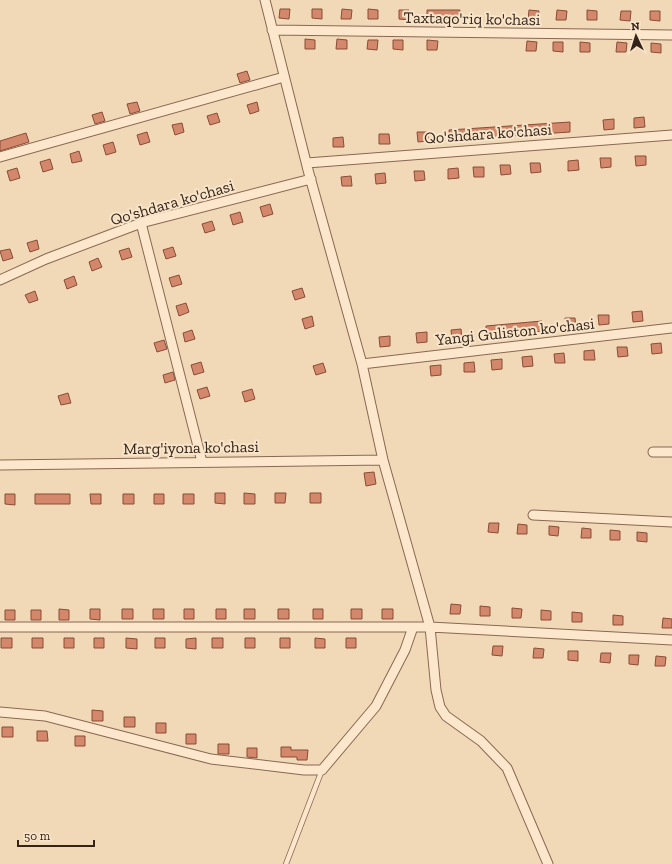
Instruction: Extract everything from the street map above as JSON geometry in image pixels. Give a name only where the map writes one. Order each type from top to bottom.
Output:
[{"type":"street","points":[[265,0],[311,179],[362,364],[383,460],[430,627],[436,690],[440,707],[446,716],[482,741],[507,768],[548,864]]},
{"type":"street","name":"Taxtaqo'riq ko'chasi","points":[[272,30],[672,35]]},
{"type":"street","points":[[0,157],[284,77]]},
{"type":"street","name":"Qo'shdara ko'chasi","points":[[307,163],[672,135]]},
{"type":"street","name":"Qo'shdara ko'chasi","points":[[0,280],[46,259],[141,223],[311,179]]},
{"type":"street","points":[[141,223],[202,462]]},
{"type":"street","name":"Yangi Guliston ko'chasi","points":[[362,364],[672,328]]},
{"type":"street","points":[[653,452],[672,452]]},
{"type":"street","name":"Marg'iyona ko'chasi","points":[[0,465],[383,460]]},
{"type":"street","points":[[533,515],[672,522]]},
{"type":"street","points":[[0,627],[430,627],[672,640]]},
{"type":"street","points":[[0,712],[45,716],[211,759],[304,770],[322,770],[376,706],[405,650],[413,627]]},
{"type":"lane","points":[[286,864],[322,770]]},
{"type":"building","points":[[280,9],[290,9],[289,19],[279,18]]},
{"type":"building","points":[[312,9],[322,9],[322,19],[312,18]]},
{"type":"building","points":[[342,9],[352,10],[351,19],[341,19]]},
{"type":"building","points":[[368,9],[378,10],[378,19],[368,19]]},
{"type":"building","points":[[399,10],[409,10],[409,20],[399,19]]},
{"type":"building","points":[[427,10],[460,10],[460,20],[427,19]]},
{"type":"building","points":[[529,10],[539,11],[538,20],[528,20]]},
{"type":"building","points":[[557,10],[567,11],[566,20],[556,20]]},
{"type":"building","points":[[587,10],[597,11],[597,20],[587,20]]},
{"type":"building","points":[[621,11],[631,11],[630,21],[620,20]]},
{"type":"building","points":[[650,11],[660,11],[660,21],[650,20]]},
{"type":"building","points":[[305,39],[315,40],[315,49],[305,49]]},
{"type":"building","points":[[337,39],[347,40],[347,49],[336,49]]},
{"type":"building","points":[[368,40],[378,40],[377,50],[367,49]]},
{"type":"building","points":[[393,40],[403,40],[403,50],[393,49]]},
{"type":"building","points":[[427,40],[438,41],[437,50],[427,50]]},
{"type":"building","points":[[527,41],[537,42],[536,51],[526,51]]},
{"type":"building","points":[[553,42],[563,42],[563,52],[553,51]]},
{"type":"building","points":[[580,42],[590,43],[590,52],[580,52]]},
{"type":"building","points":[[617,42],[627,43],[626,52],[616,52]]},
{"type":"building","points":[[651,43],[661,44],[661,53],[651,52]]},
{"type":"building","points":[[247,71],[250,80],[240,83],[237,74]]},
{"type":"building","points":[[137,102],[140,111],[130,114],[127,104]]},
{"type":"building","points":[[257,102],[259,111],[250,114],[247,105]]},
{"type":"building","points":[[102,112],[105,121],[95,124],[92,115]]},
{"type":"building","points":[[217,113],[220,122],[210,125],[207,116]]},
{"type":"building","points":[[644,117],[645,127],[634,128],[634,118]]},
{"type":"building","points":[[614,119],[614,129],[604,130],[603,120]]},
{"type":"building","points":[[570,122],[570,132],[450,140],[449,130]]},
{"type":"building","points":[[182,123],[184,132],[175,135],[172,125]]},
{"type":"building","points":[[147,132],[150,142],[140,145],[137,135]]},
{"type":"building","points":[[417,132],[428,132],[428,141],[418,142]]},
{"type":"building","points":[[26,133],[29,142],[0,151],[0,141]]},
{"type":"building","points":[[379,134],[389,134],[390,144],[379,144]]},
{"type":"building","points":[[343,137],[344,147],[333,147],[333,138]]},
{"type":"building","points":[[113,142],[116,152],[106,155],[103,145]]},
{"type":"building","points":[[79,151],[82,161],[72,163],[70,154]]},
{"type":"building","points":[[635,156],[646,156],[646,165],[636,166]]},
{"type":"building","points":[[600,158],[611,158],[611,167],[601,168]]},
{"type":"building","points":[[50,159],[53,169],[43,172],[40,162]]},
{"type":"building","points":[[578,160],[579,170],[568,171],[568,161]]},
{"type":"building","points":[[530,163],[540,163],[541,172],[531,173]]},
{"type":"building","points":[[500,165],[510,165],[511,174],[501,175]]},
{"type":"building","points":[[473,167],[484,167],[484,177],[474,177]]},
{"type":"building","points":[[17,168],[20,178],[10,181],[7,171]]},
{"type":"building","points":[[458,168],[459,178],[448,179],[448,169]]},
{"type":"building","points":[[414,171],[424,171],[425,180],[415,181]]},
{"type":"building","points":[[385,173],[386,183],[376,184],[375,174]]},
{"type":"building","points":[[351,176],[352,186],[342,186],[341,177]]},
{"type":"building","points":[[270,204],[273,214],[263,217],[260,207]]},
{"type":"building","points":[[240,212],[243,222],[233,225],[230,215]]},
{"type":"building","points":[[212,221],[215,230],[205,233],[202,224]]},
{"type":"building","points":[[37,240],[39,249],[30,252],[27,243]]},
{"type":"building","points":[[173,247],[176,256],[166,259],[163,250]]},
{"type":"building","points":[[129,248],[132,257],[122,260],[119,251]]},
{"type":"building","points":[[10,249],[13,258],[3,261],[0,251]]},
{"type":"building","points":[[98,258],[102,267],[92,271],[89,262]]},
{"type":"building","points":[[179,275],[182,284],[172,287],[169,278]]},
{"type":"building","points":[[74,276],[77,285],[67,289],[64,280]]},
{"type":"building","points":[[302,288],[305,297],[295,300],[292,291]]},
{"type":"building","points":[[35,291],[38,300],[29,303],[25,295]]},
{"type":"building","points":[[186,303],[189,312],[179,316],[176,306]]},
{"type":"building","points":[[642,311],[643,321],[633,322],[632,312]]},
{"type":"building","points":[[598,315],[609,315],[609,324],[599,325]]},
{"type":"building","points":[[312,316],[314,326],[305,329],[302,319]]},
{"type":"building","points":[[565,318],[575,318],[576,328],[566,328]]},
{"type":"building","points":[[542,321],[543,331],[486,336],[486,326]]},
{"type":"building","points":[[461,329],[462,339],[452,339],[451,330]]},
{"type":"building","points":[[192,330],[195,339],[185,342],[183,333]]},
{"type":"building","points":[[427,332],[427,342],[417,343],[416,333]]},
{"type":"building","points":[[390,336],[390,346],[380,347],[379,337]]},
{"type":"building","points":[[164,340],[167,349],[157,352],[154,343]]},
{"type":"building","points":[[661,343],[662,353],[652,354],[651,344]]},
{"type":"building","points":[[617,347],[627,347],[628,356],[618,357]]},
{"type":"building","points":[[594,350],[595,360],[584,360],[584,351]]},
{"type":"building","points":[[564,353],[565,363],[555,363],[554,354]]},
{"type":"building","points":[[532,356],[533,366],[523,367],[522,357]]},
{"type":"building","points":[[502,359],[502,369],[492,370],[491,360]]},
{"type":"building","points":[[201,362],[204,372],[194,375],[191,365]]},
{"type":"building","points":[[474,362],[475,372],[464,372],[464,363]]},
{"type":"building","points":[[323,363],[326,372],[316,375],[313,366]]},
{"type":"building","points":[[441,365],[441,375],[431,376],[430,366]]},
{"type":"building","points":[[173,372],[175,380],[165,383],[163,375]]},
{"type":"building","points":[[207,387],[210,396],[200,399],[197,390]]},
{"type":"building","points":[[252,389],[255,399],[245,402],[242,392]]},
{"type":"building","points":[[68,393],[71,403],[61,405],[58,396]]},
{"type":"building","points":[[374,472],[376,484],[366,486],[364,473]]},
{"type":"building","points":[[215,493],[225,493],[225,504],[215,503]]},
{"type":"building","points":[[244,493],[255,494],[255,504],[244,504]]},
{"type":"building","points":[[275,493],[286,493],[285,503],[275,503]]},
{"type":"building","points":[[310,493],[321,493],[321,503],[310,503]]},
{"type":"building","points":[[5,494],[15,494],[15,505],[5,504]]},
{"type":"building","points":[[35,494],[70,494],[70,504],[35,504]]},
{"type":"building","points":[[90,494],[101,494],[101,504],[91,504]]},
{"type":"building","points":[[123,494],[134,494],[134,504],[123,504]]},
{"type":"building","points":[[154,494],[164,494],[164,504],[154,504]]},
{"type":"building","points":[[183,494],[194,494],[194,504],[183,504]]},
{"type":"building","points":[[489,523],[499,523],[498,533],[488,532]]},
{"type":"building","points":[[518,524],[527,525],[527,534],[517,534]]},
{"type":"building","points":[[549,526],[559,527],[558,536],[549,535]]},
{"type":"building","points":[[582,528],[591,529],[591,538],[581,538]]},
{"type":"building","points":[[610,530],[620,531],[620,540],[610,540]]},
{"type":"building","points":[[637,532],[647,533],[647,542],[637,541]]},
{"type":"building","points":[[451,604],[461,605],[460,614],[450,614]]},
{"type":"building","points":[[480,606],[490,607],[490,616],[480,616]]},
{"type":"building","points":[[512,608],[522,609],[521,618],[512,618]]},
{"type":"building","points":[[59,609],[69,610],[69,620],[59,620]]},
{"type":"building","points":[[90,609],[100,609],[100,620],[90,619]]},
{"type":"building","points":[[122,609],[133,609],[133,619],[122,619]]},
{"type":"building","points":[[153,609],[164,609],[164,619],[153,619]]},
{"type":"building","points":[[184,609],[194,609],[194,619],[184,619]]},
{"type":"building","points":[[216,609],[226,609],[226,619],[216,619]]},
{"type":"building","points":[[244,609],[255,609],[255,619],[244,619]]},
{"type":"building","points":[[278,609],[289,609],[289,619],[278,619]]},
{"type":"building","points":[[313,609],[323,609],[323,619],[313,619]]},
{"type":"building","points":[[351,609],[362,609],[362,619],[351,619]]},
{"type":"building","points":[[382,609],[393,609],[393,619],[382,619]]},
{"type":"building","points":[[5,610],[15,610],[15,620],[5,620]]},
{"type":"building","points":[[31,610],[41,610],[41,620],[31,620]]},
{"type":"building","points":[[541,610],[551,611],[551,620],[541,620]]},
{"type":"building","points":[[572,612],[582,613],[582,622],[572,622]]},
{"type":"building","points":[[613,615],[623,616],[623,625],[613,625]]},
{"type":"building","points":[[663,618],[672,619],[672,628],[662,628]]},
{"type":"building","points":[[1,638],[12,638],[12,648],[1,648]]},
{"type":"building","points":[[32,638],[43,638],[43,648],[32,648]]},
{"type":"building","points":[[64,638],[74,638],[74,648],[64,648]]},
{"type":"building","points":[[94,638],[104,638],[104,648],[94,648]]},
{"type":"building","points":[[126,638],[137,639],[137,649],[126,648]]},
{"type":"building","points":[[155,638],[165,638],[165,648],[155,648]]},
{"type":"building","points":[[196,638],[196,649],[186,648],[186,639]]},
{"type":"building","points":[[212,638],[223,638],[223,648],[212,648]]},
{"type":"building","points":[[245,638],[255,638],[255,648],[245,648]]},
{"type":"building","points":[[280,638],[290,638],[290,648],[280,648]]},
{"type":"building","points":[[315,638],[325,639],[325,648],[315,648]]},
{"type":"building","points":[[346,638],[356,638],[356,648],[346,648]]},
{"type":"building","points":[[493,646],[503,646],[502,656],[492,655]]},
{"type":"building","points":[[534,648],[544,649],[543,658],[533,658]]},
{"type":"building","points":[[568,651],[578,651],[578,661],[568,660]]},
{"type":"building","points":[[601,653],[611,653],[610,663],[600,662]]},
{"type":"building","points":[[629,655],[639,655],[638,665],[629,664]]},
{"type":"building","points":[[656,656],[666,657],[665,666],[655,666]]},
{"type":"building","points":[[92,710],[103,711],[103,721],[92,721]]},
{"type":"building","points":[[124,717],[135,717],[135,727],[124,727]]},
{"type":"building","points":[[156,723],[166,723],[166,733],[156,733]]},
{"type":"building","points":[[2,727],[13,727],[13,737],[2,737]]},
{"type":"building","points":[[37,731],[47,731],[48,741],[37,741]]},
{"type":"building","points":[[186,734],[196,734],[196,744],[186,744]]},
{"type":"building","points":[[75,736],[85,736],[85,746],[75,746]]},
{"type":"building","points":[[218,744],[229,744],[229,754],[218,754]]},
{"type":"building","points":[[281,747],[291,747],[291,750],[308,750],[307,760],[297,760],[297,757],[281,757]]},
{"type":"building","points":[[247,748],[257,748],[257,758],[247,757]]}]
